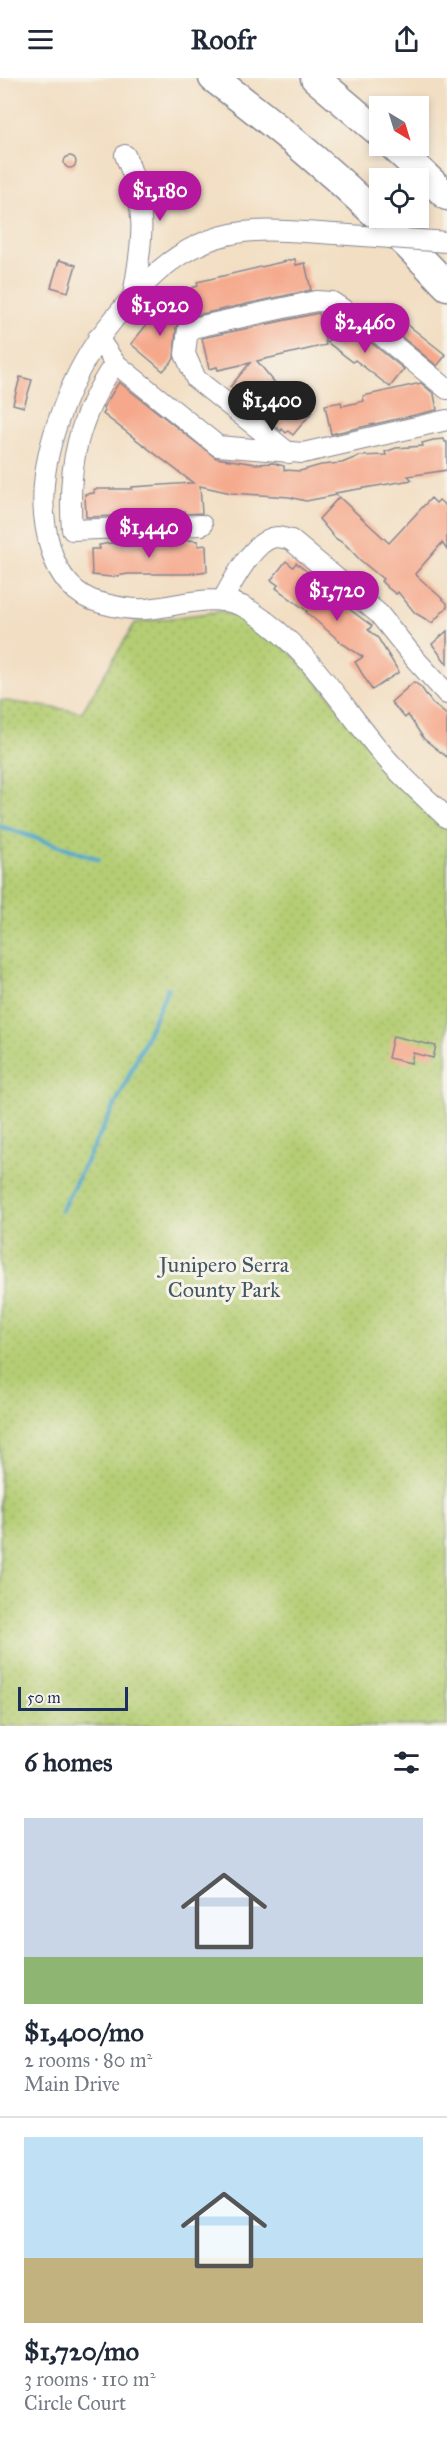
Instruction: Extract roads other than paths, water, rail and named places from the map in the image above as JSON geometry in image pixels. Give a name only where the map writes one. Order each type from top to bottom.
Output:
[{"type":"highway","points":[[213,78],[338,179],[447,286]]},
{"type":"highway","points":[[315,78],[369,124]]},
{"type":"highway","points":[[404,156],[447,196]]},
{"type":"street","points":[[125,155],[135,177],[140,201],[142,244],[133,295]]},
{"type":"street","points":[[447,242],[256,230],[212,238],[166,264],[133,295],[98,338],[77,377],[60,418],[49,454],[44,486],[47,538],[54,561],[63,578],[77,592],[97,603],[121,608],[144,609],[193,601],[222,601],[246,607],[272,624],[292,642],[386,759],[447,818]]},
{"type":"street","points":[[289,453],[196,379],[185,354],[188,329],[316,301],[332,302],[376,331],[447,389]]},
{"type":"street","points":[[98,338],[115,363],[218,446],[289,453],[312,451],[447,420]]},
{"type":"street","points":[[115,363],[96,391],[74,458],[69,495],[72,530],[202,525]]},
{"type":"street","points":[[222,601],[239,570],[262,543],[276,537],[291,540],[380,614],[416,660],[447,694]]},
{"type":"waterway","points":[[0,826],[98,859]]},
{"type":"waterway","points":[[61,1211],[124,1087],[168,988]]},
{"type":"park label","name":"Junipero Serra County Park","points":[[224,1276]]}]
